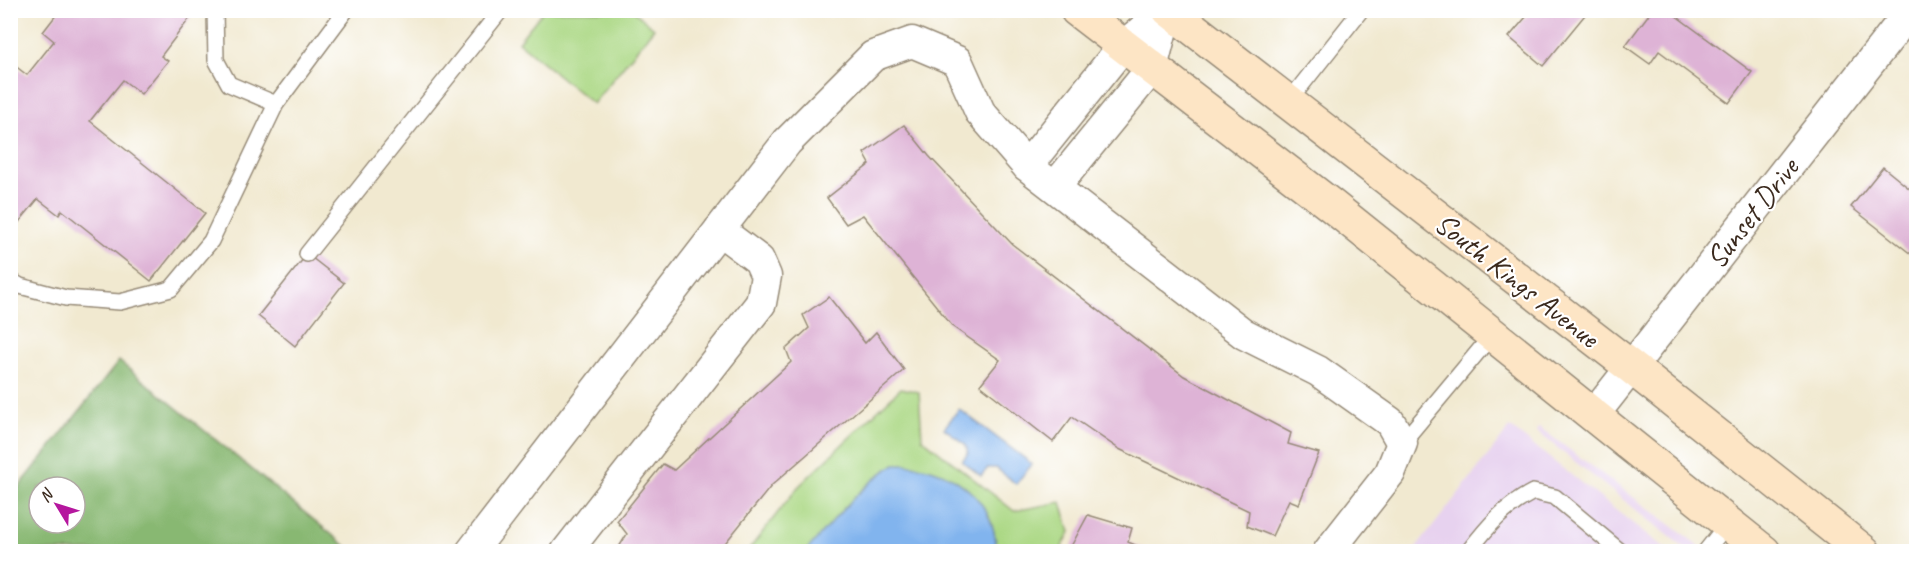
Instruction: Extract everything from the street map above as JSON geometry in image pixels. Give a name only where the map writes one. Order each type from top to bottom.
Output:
[{"type":"main road","name":"South Kings Avenue","points":[[1077,10],[1492,335],[1764,552]]},
{"type":"main road","name":"South Kings Avenue","points":[[1168,10],[1631,367],[1864,552]]},
{"type":"street","points":[[1027,166],[1123,46],[1168,10]]},
{"type":"street","points":[[1055,187],[1152,68],[1168,10]]},
{"type":"street","name":"Sunset Drive","points":[[1593,416],[1911,10]]},
{"type":"street","points":[[471,552],[787,142],[873,56],[912,42],[957,61],[980,112],[1027,166],[1244,334],[1318,371],[1390,422],[1402,443],[1390,473],[1328,552]]},
{"type":"street","points":[[566,552],[761,303],[766,276],[759,260],[720,230]]},
{"type":"lane","points":[[215,10],[216,60],[230,84],[276,104]]},
{"type":"lane","points":[[10,280],[20,286],[66,298],[120,302],[171,288],[211,241],[276,104],[346,10]]},
{"type":"lane","points":[[307,254],[501,10]]},
{"type":"lane","points":[[1289,102],[1361,10]]},
{"type":"lane","points":[[1402,443],[1492,335]]},
{"type":"lane","points":[[1468,552],[1493,519],[1510,504],[1533,492],[1555,498],[1621,552]]},
{"type":"lane","points":[[1704,552],[1728,523]]},
{"type":"shaded area","points":[[1510,427],[1668,551],[1413,552]]},
{"type":"shaded area","points":[[1539,427],[1706,551],[1688,551],[1536,431]]},
{"type":"green space","points":[[543,11],[633,11],[654,28],[593,104],[518,42]]},
{"type":"green space","points":[[119,361],[352,551],[11,551],[11,497],[27,477],[27,535],[87,535],[87,475],[28,475]]},
{"type":"green space","points":[[901,388],[919,392],[922,438],[1014,511],[1061,502],[1070,532],[1060,551],[747,552],[798,487]]},
{"type":"water","points":[[959,409],[1032,464],[1016,484],[996,468],[988,468],[981,476],[962,461],[968,453],[966,445],[944,428]]},
{"type":"water","points":[[895,464],[914,465],[932,470],[950,477],[965,487],[978,499],[988,514],[994,532],[996,551],[806,551],[859,493]]},
{"type":"building","points":[[60,10],[196,10],[161,56],[168,61],[141,94],[123,80],[90,121],[205,213],[151,281],[62,210],[59,215],[38,199],[10,233],[10,62],[27,75],[54,41],[43,32]]},
{"type":"building","points":[[1532,10],[1589,10],[1543,66],[1509,37]]},
{"type":"building","points":[[1652,10],[1668,10],[1752,72],[1729,103],[1659,51],[1650,64],[1625,46]]},
{"type":"building","points":[[904,125],[929,156],[1012,244],[1184,376],[1291,433],[1288,444],[1319,453],[1299,504],[1289,500],[1272,536],[1247,526],[1249,511],[1119,449],[1072,417],[1053,442],[980,385],[1000,360],[953,327],[863,215],[846,224],[827,198],[870,164],[864,153]]},
{"type":"building","points":[[1883,167],[1916,194],[1916,258],[1851,207]]},
{"type":"building","points":[[307,254],[344,283],[295,346],[258,316]]},
{"type":"building","points":[[829,297],[865,343],[876,332],[904,370],[772,485],[718,552],[616,552],[627,534],[617,521],[663,464],[674,470],[791,362],[786,349],[809,328],[803,315]]},
{"type":"building","points":[[1088,515],[1132,528],[1128,542],[1152,552],[1068,552]]}]
